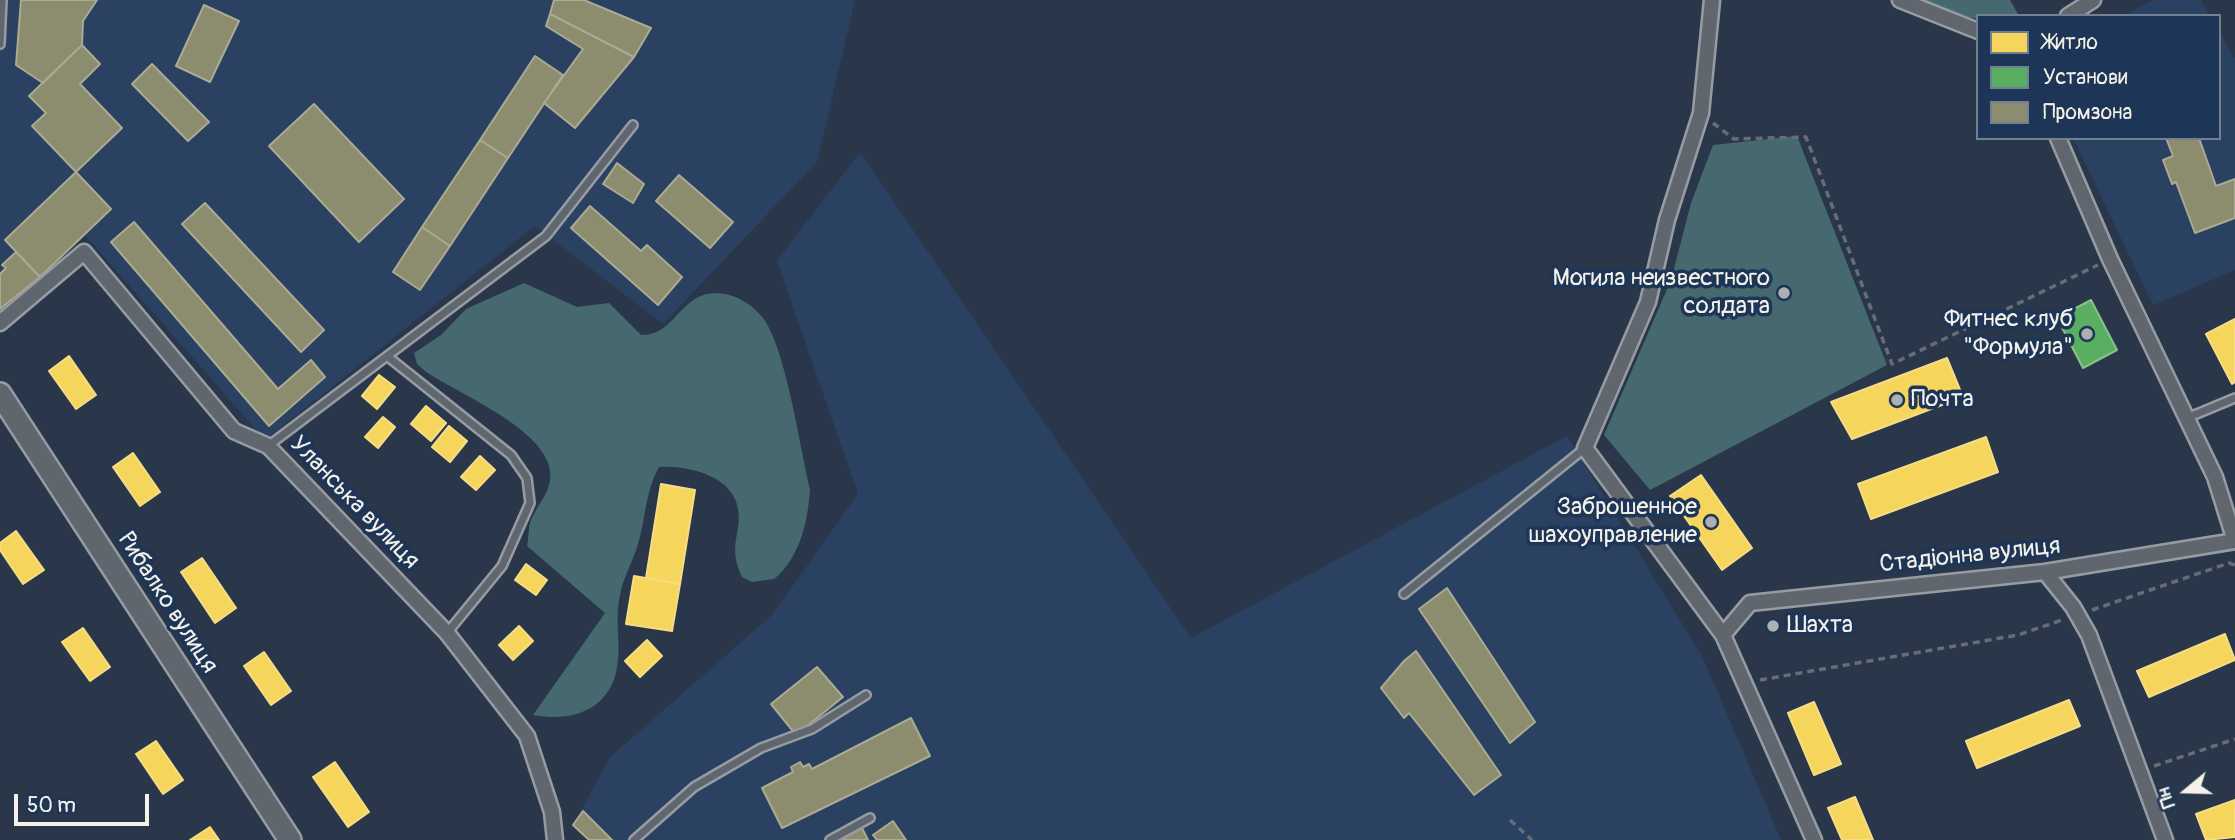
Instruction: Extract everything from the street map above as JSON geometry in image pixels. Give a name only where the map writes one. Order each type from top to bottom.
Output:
[{"type":"street","points":[[1712,0],[1701,113],[1667,220],[1648,302],[1585,448],[1723,635],[1814,840]]},
{"type":"street","points":[[1900,0],[1976,30]]},
{"type":"street","points":[[2071,14],[2093,0]]},
{"type":"street","points":[[2059,140],[2110,259],[2216,477],[2235,541]]},
{"type":"street","name":"Уланська вулиця","points":[[0,323],[84,252],[234,430],[268,446],[447,634],[527,736],[552,812],[555,840]]},
{"type":"street","name":"Рибалко вулиця","points":[[0,394],[290,840]]},
{"type":"street","name":"Стадіонна вулиця","points":[[1723,635],[1750,603],[2045,572],[2235,541]]},
{"type":"street","points":[[2045,572],[2073,607],[2089,635],[2136,769],[2165,840]]},
{"type":"lane","points":[[0,44],[2,0]]},
{"type":"lane","points":[[268,446],[546,236],[634,125]]},
{"type":"lane","points":[[387,356],[511,456],[527,478],[530,503],[502,566],[447,634]]},
{"type":"lane","points":[[2187,418],[2235,398]]},
{"type":"lane","points":[[1404,594],[1585,448]]},
{"type":"lane","points":[[634,840],[694,787],[761,748],[812,729],[866,695]]},
{"type":"lane","points":[[830,840],[870,818]]},
{"type":"path","points":[[1701,113],[1734,139],[1806,137],[1892,364],[2110,259]]},
{"type":"path","points":[[2084,612],[2229,563],[2235,565]]},
{"type":"path","points":[[1745,683],[2018,635],[2071,617]]},
{"type":"path","points":[[2136,769],[2235,739]]},
{"type":"path","points":[[1510,820],[1532,840]]},
{"type":"shaded area","points":[[0,0],[855,0],[817,162],[663,324],[535,226],[265,440],[85,235],[0,310]]},
{"type":"shaded area","points":[[2153,0],[2201,0],[2209,14],[2128,14]]},
{"type":"shaded area","points":[[2221,34],[2235,58],[2235,270],[2153,305],[2074,140],[2221,140]]},
{"type":"shaded area","points":[[860,152],[1191,638],[1567,436],[1702,656],[1781,840],[589,840],[573,825],[610,757],[772,615],[858,494],[777,261]]},
{"type":"green space","points":[[1890,0],[2010,0],[2018,14],[1976,14],[1976,19],[1906,7]]},
{"type":"green space","points":[[1797,136],[1887,365],[1650,490],[1604,435],[1671,280],[1691,203],[1713,145]]},
{"type":"green space","points":[[524,283],[577,307],[609,303],[641,335],[660,330],[689,303],[707,294],[731,295],[752,307],[763,318],[779,352],[810,489],[805,526],[790,561],[774,579],[752,582],[742,577],[738,566],[735,548],[738,509],[727,488],[718,480],[695,470],[659,467],[648,495],[641,534],[620,595],[615,676],[600,701],[577,714],[563,717],[533,715],[605,613],[527,546],[531,520],[550,481],[548,463],[539,447],[523,431],[425,371],[417,364],[414,353],[441,335],[466,309]]},
{"type":"building: Житло","points":[[2235,319],[2235,382],[2232,384],[2206,334]]},
{"type":"building: Житло","points":[[69,356],[96,395],[76,409],[49,371]]},
{"type":"building: Житло","name":"Почта","points":[[1947,358],[1963,397],[1852,439],[1831,402]]},
{"type":"building: Житло","points":[[379,375],[395,387],[377,409],[362,396]]},
{"type":"building: Житло","points":[[426,406],[446,423],[431,441],[411,424]]},
{"type":"building: Житло","points":[[383,417],[395,427],[378,448],[365,437]]},
{"type":"building: Житло","points":[[449,426],[467,441],[450,462],[432,447]]},
{"type":"building: Житло","points":[[1986,437],[1998,472],[1871,519],[1858,484]]},
{"type":"building: Житло","points":[[133,453],[160,492],[140,506],[113,467]]},
{"type":"building: Житло","points":[[480,456],[495,470],[476,490],[461,477]]},
{"type":"building: Житло","name":"Заброшенное шахоуправление","points":[[1701,475],[1752,548],[1722,570],[1670,496]]},
{"type":"building: Житло","points":[[661,484],[695,490],[680,584],[646,578]]},
{"type":"building: Житло","points":[[16,531],[44,570],[23,584],[0,550],[0,543]]},
{"type":"building: Житло","points":[[202,558],[236,608],[215,623],[181,572]]},
{"type":"building: Житло","points":[[526,564],[547,580],[536,595],[515,580]]},
{"type":"building: Житло","points":[[634,576],[680,584],[672,631],[626,624]]},
{"type":"building: Житло","points":[[519,626],[533,641],[513,660],[499,645]]},
{"type":"building: Житло","points":[[83,628],[110,667],[90,681],[62,642]]},
{"type":"building: Житло","points":[[2225,634],[2235,660],[2149,697],[2137,671]]},
{"type":"building: Житло","points":[[647,640],[662,656],[640,677],[625,661]]},
{"type":"building: Житло","points":[[264,652],[291,691],[271,705],[244,666]]},
{"type":"building: Житло","points":[[2069,700],[2080,726],[1977,768],[1966,741]]},
{"type":"building: Житло","points":[[1814,702],[1841,764],[1814,775],[1788,713]]},
{"type":"building: Житло","points":[[156,741],[183,780],[163,794],[136,754]]},
{"type":"building: Житло","points":[[335,762],[369,812],[348,827],[313,777]]},
{"type":"building: Житло","points":[[1855,797],[1873,840],[1842,840],[1828,808]]},
{"type":"building: Житло","points":[[2235,800],[2235,837],[2206,840],[2196,814]]},
{"type":"building: Житло","points":[[210,827],[219,840],[190,840]]},
{"type":"building: Установи","name":"Фитнес клуб \"Формула\"","points":[[2091,300],[2117,350],[2083,368],[2057,318]]},
{"type":"building: Промзона","points":[[21,0],[97,0],[83,21],[82,45],[43,83],[16,65]]},
{"type":"building: Промзона","points":[[554,0],[584,0],[651,28],[634,57],[550,14]]},
{"type":"building: Промзона","points":[[204,5],[239,21],[210,82],[176,66]]},
{"type":"building: Промзона","points":[[550,14],[634,57],[575,128],[544,103],[583,49],[546,26]]},
{"type":"building: Промзона","points":[[82,45],[100,64],[80,84],[122,128],[76,172],[32,126],[46,113],[29,96]]},
{"type":"building: Промзона","points":[[535,56],[563,75],[508,158],[480,140]]},
{"type":"building: Промзона","points":[[152,64],[209,122],[188,141],[132,84]]},
{"type":"building: Промзона","points":[[314,104],[404,199],[359,242],[269,146]]},
{"type":"building: Промзона","points":[[480,140],[508,158],[450,246],[422,227]]},
{"type":"building: Промзона","points":[[2167,140],[2200,140],[2216,186],[2235,179],[2235,218],[2195,233],[2176,182],[2172,184],[2163,160],[2173,156]]},
{"type":"building: Промзона","points":[[617,163],[644,184],[633,203],[603,184]]},
{"type":"building: Промзона","points":[[76,172],[111,209],[40,277],[5,240]]},
{"type":"building: Промзона","points":[[679,175],[733,222],[710,248],[656,201]]},
{"type":"building: Промзона","points":[[205,203],[324,330],[301,352],[182,224]]},
{"type":"building: Промзона","points":[[590,206],[641,251],[647,245],[682,277],[658,305],[571,228]]},
{"type":"building: Промзона","points":[[134,222],[278,389],[311,360],[325,377],[269,426],[111,242]]},
{"type":"building: Промзона","points":[[422,227],[450,246],[420,290],[393,272]]},
{"type":"building: Промзона","points":[[16,252],[40,277],[0,309],[0,274],[6,268],[2,265]]},
{"type":"building: Промзона","points":[[1447,588],[1535,722],[1510,743],[1419,609]]},
{"type":"building: Промзона","points":[[1416,651],[1501,775],[1474,795],[1409,713],[1404,718],[1381,688]]},
{"type":"building: Промзона","points":[[817,667],[843,697],[796,735],[771,704]]},
{"type":"building: Промзона","points":[[911,718],[930,756],[782,828],[762,788],[793,772],[791,767],[800,762],[803,767],[809,764],[812,769]]},
{"type":"building: Промзона","points":[[583,811],[612,840],[589,840],[573,825]]},
{"type":"building: Промзона","points":[[893,821],[906,840],[877,840],[873,835]]},
{"type":"building: Промзона","points":[[862,828],[868,840],[840,840]]},
{"type":"place","name":"Могила неизвестного солдата","points":[[1784,293]]},
{"type":"place","name":"Фитнес клуб \"Формула\"","points":[[2087,334]]},
{"type":"place","name":"Почта","points":[[1897,400]]},
{"type":"place","name":"Заброшенное шахоуправление","points":[[1711,522]]},
{"type":"place","name":"Шахта","points":[[1773,626]]}]
